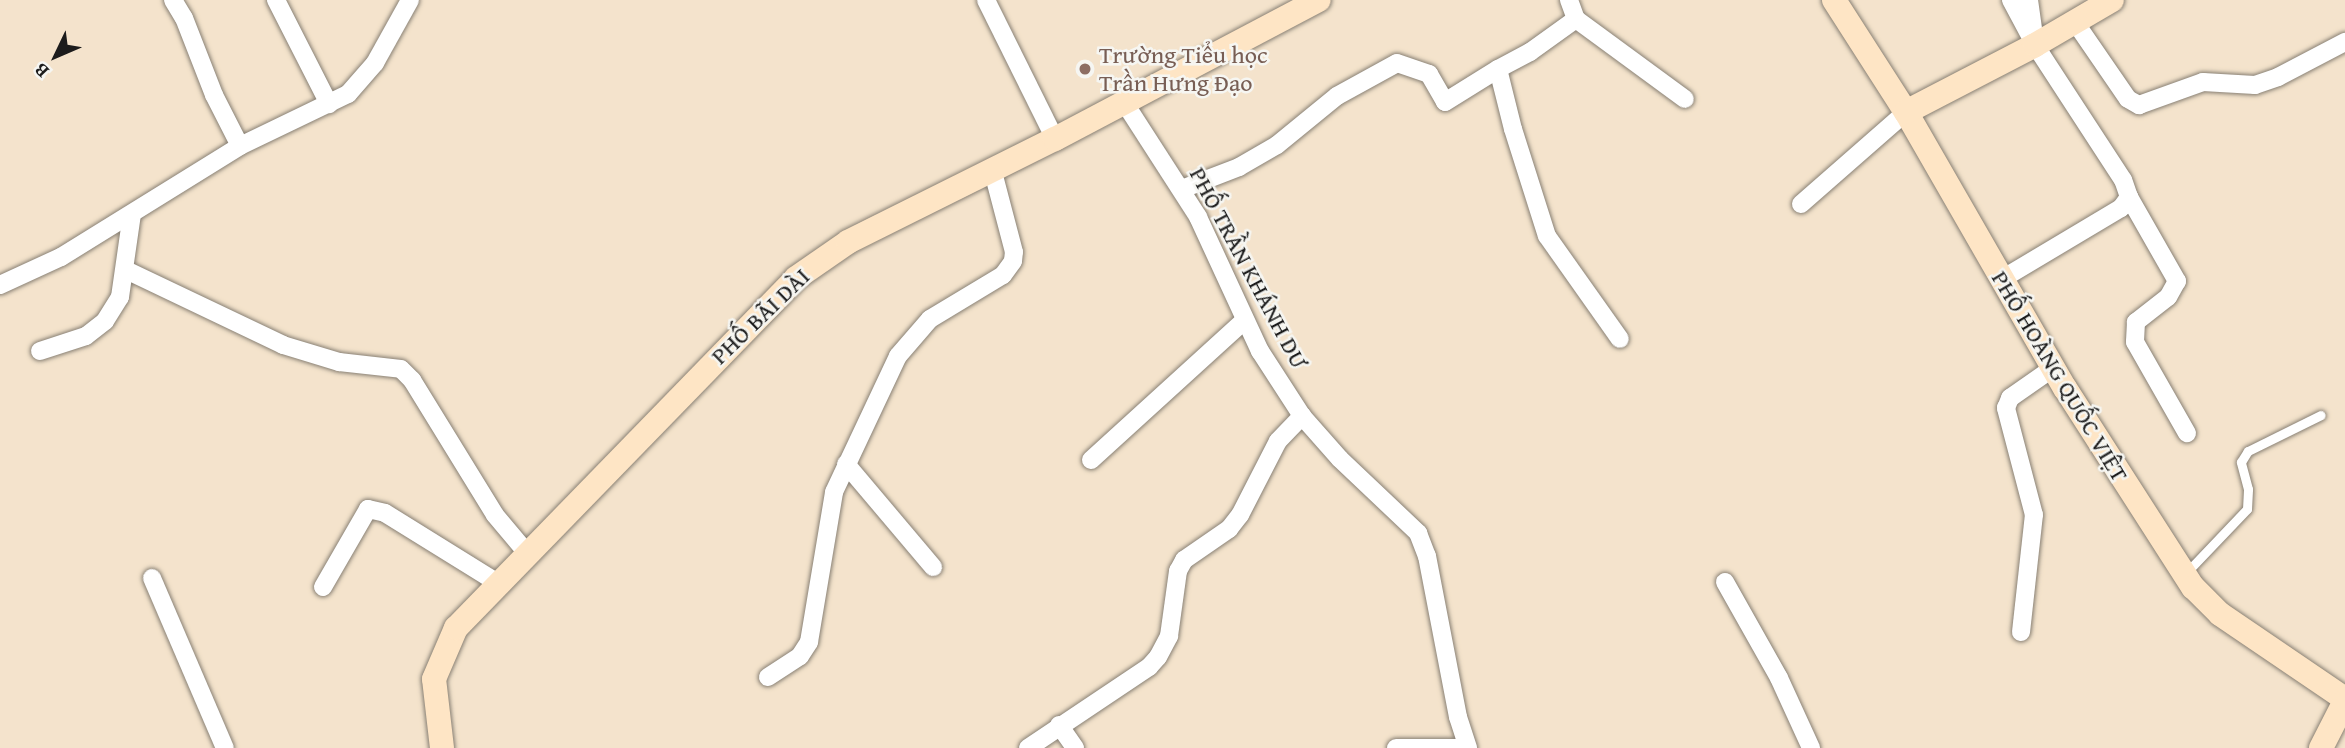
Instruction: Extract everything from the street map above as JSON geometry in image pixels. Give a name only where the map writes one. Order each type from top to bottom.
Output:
[{"type":"street","points":[[173,0],[184,19],[214,95],[240,146]]},
{"type":"street","points":[[276,0],[329,104]]},
{"type":"street","points":[[0,285],[61,257],[240,146],[348,94],[375,63],[410,0]]},
{"type":"street","points":[[986,0],[1055,139]]},
{"type":"street","name":"PHỐ BÃI DÀI","points":[[442,748],[434,679],[442,655],[456,628],[796,278],[848,242],[993,172],[1319,0]]},
{"type":"street","points":[[1569,0],[1576,19],[1685,99]]},
{"type":"street","name":"PHỐ HOÀNG QUỐC VIỆT","points":[[1834,0],[1906,112],[2053,368],[2184,575],[2220,614],[2345,700]]},
{"type":"street","points":[[2011,0],[2035,45],[2123,180],[2129,197],[2177,281],[2168,297],[2136,322],[2135,342],[2187,433]]},
{"type":"street","points":[[2029,0],[2035,45]]},
{"type":"street","points":[[1801,204],[1906,112],[2035,45],[2112,0]]},
{"type":"street","points":[[1182,189],[1248,162],[1277,145],[1337,96],[1397,63],[1429,74],[1445,102],[1530,52],[1576,19]]},
{"type":"street","points":[[2075,22],[2128,99],[2139,104],[2203,82],[2255,85],[2278,77],[2345,42]]},
{"type":"street","points":[[1498,69],[1547,236],[1620,339]]},
{"type":"street","name":"PHỐ TRẦN KHÁNH DƯ","points":[[1124,102],[1182,189],[1260,351],[1302,416],[1340,459],[1418,533],[1427,556],[1458,717],[1467,748]]},
{"type":"street","points":[[768,677],[800,656],[809,642],[831,507],[846,464],[898,356],[916,331],[930,319],[1003,275],[1013,261],[1014,252],[993,172]]},
{"type":"street","points":[[2002,279],[2121,208],[2129,197]]},
{"type":"street","points":[[40,351],[86,336],[105,321],[120,297],[132,214]]},
{"type":"street","points":[[126,270],[283,345],[339,362],[401,369],[412,380],[495,514],[527,553]]},
{"type":"street","points":[[1091,460],[1245,320]]},
{"type":"street","points":[[2021,632],[2034,514],[2006,408],[2010,398],[2053,368]]},
{"type":"street","points":[[1028,748],[1149,667],[1158,657],[1170,636],[1178,570],[1184,560],[1229,528],[1240,515],[1278,441],[1302,416]]},
{"type":"street","points":[[846,464],[933,567]]},
{"type":"street","points":[[323,587],[363,513],[369,509],[395,519],[498,583]]},
{"type":"street","points":[[152,578],[225,748]]},
{"type":"street","points":[[1726,582],[1779,678],[1811,748]]},
{"type":"street","points":[[2321,748],[2345,700]]},
{"type":"street","points":[[1059,725],[1074,748]]},
{"type":"street","points":[[1396,748],[1467,748]]},
{"type":"lane","points":[[2184,575],[2247,509],[2248,489],[2241,462],[2248,451],[2321,415]]},
{"type":"place","name":"Trường Tiểu học Trần Hưng Đạo","points":[[1085,69]]}]
